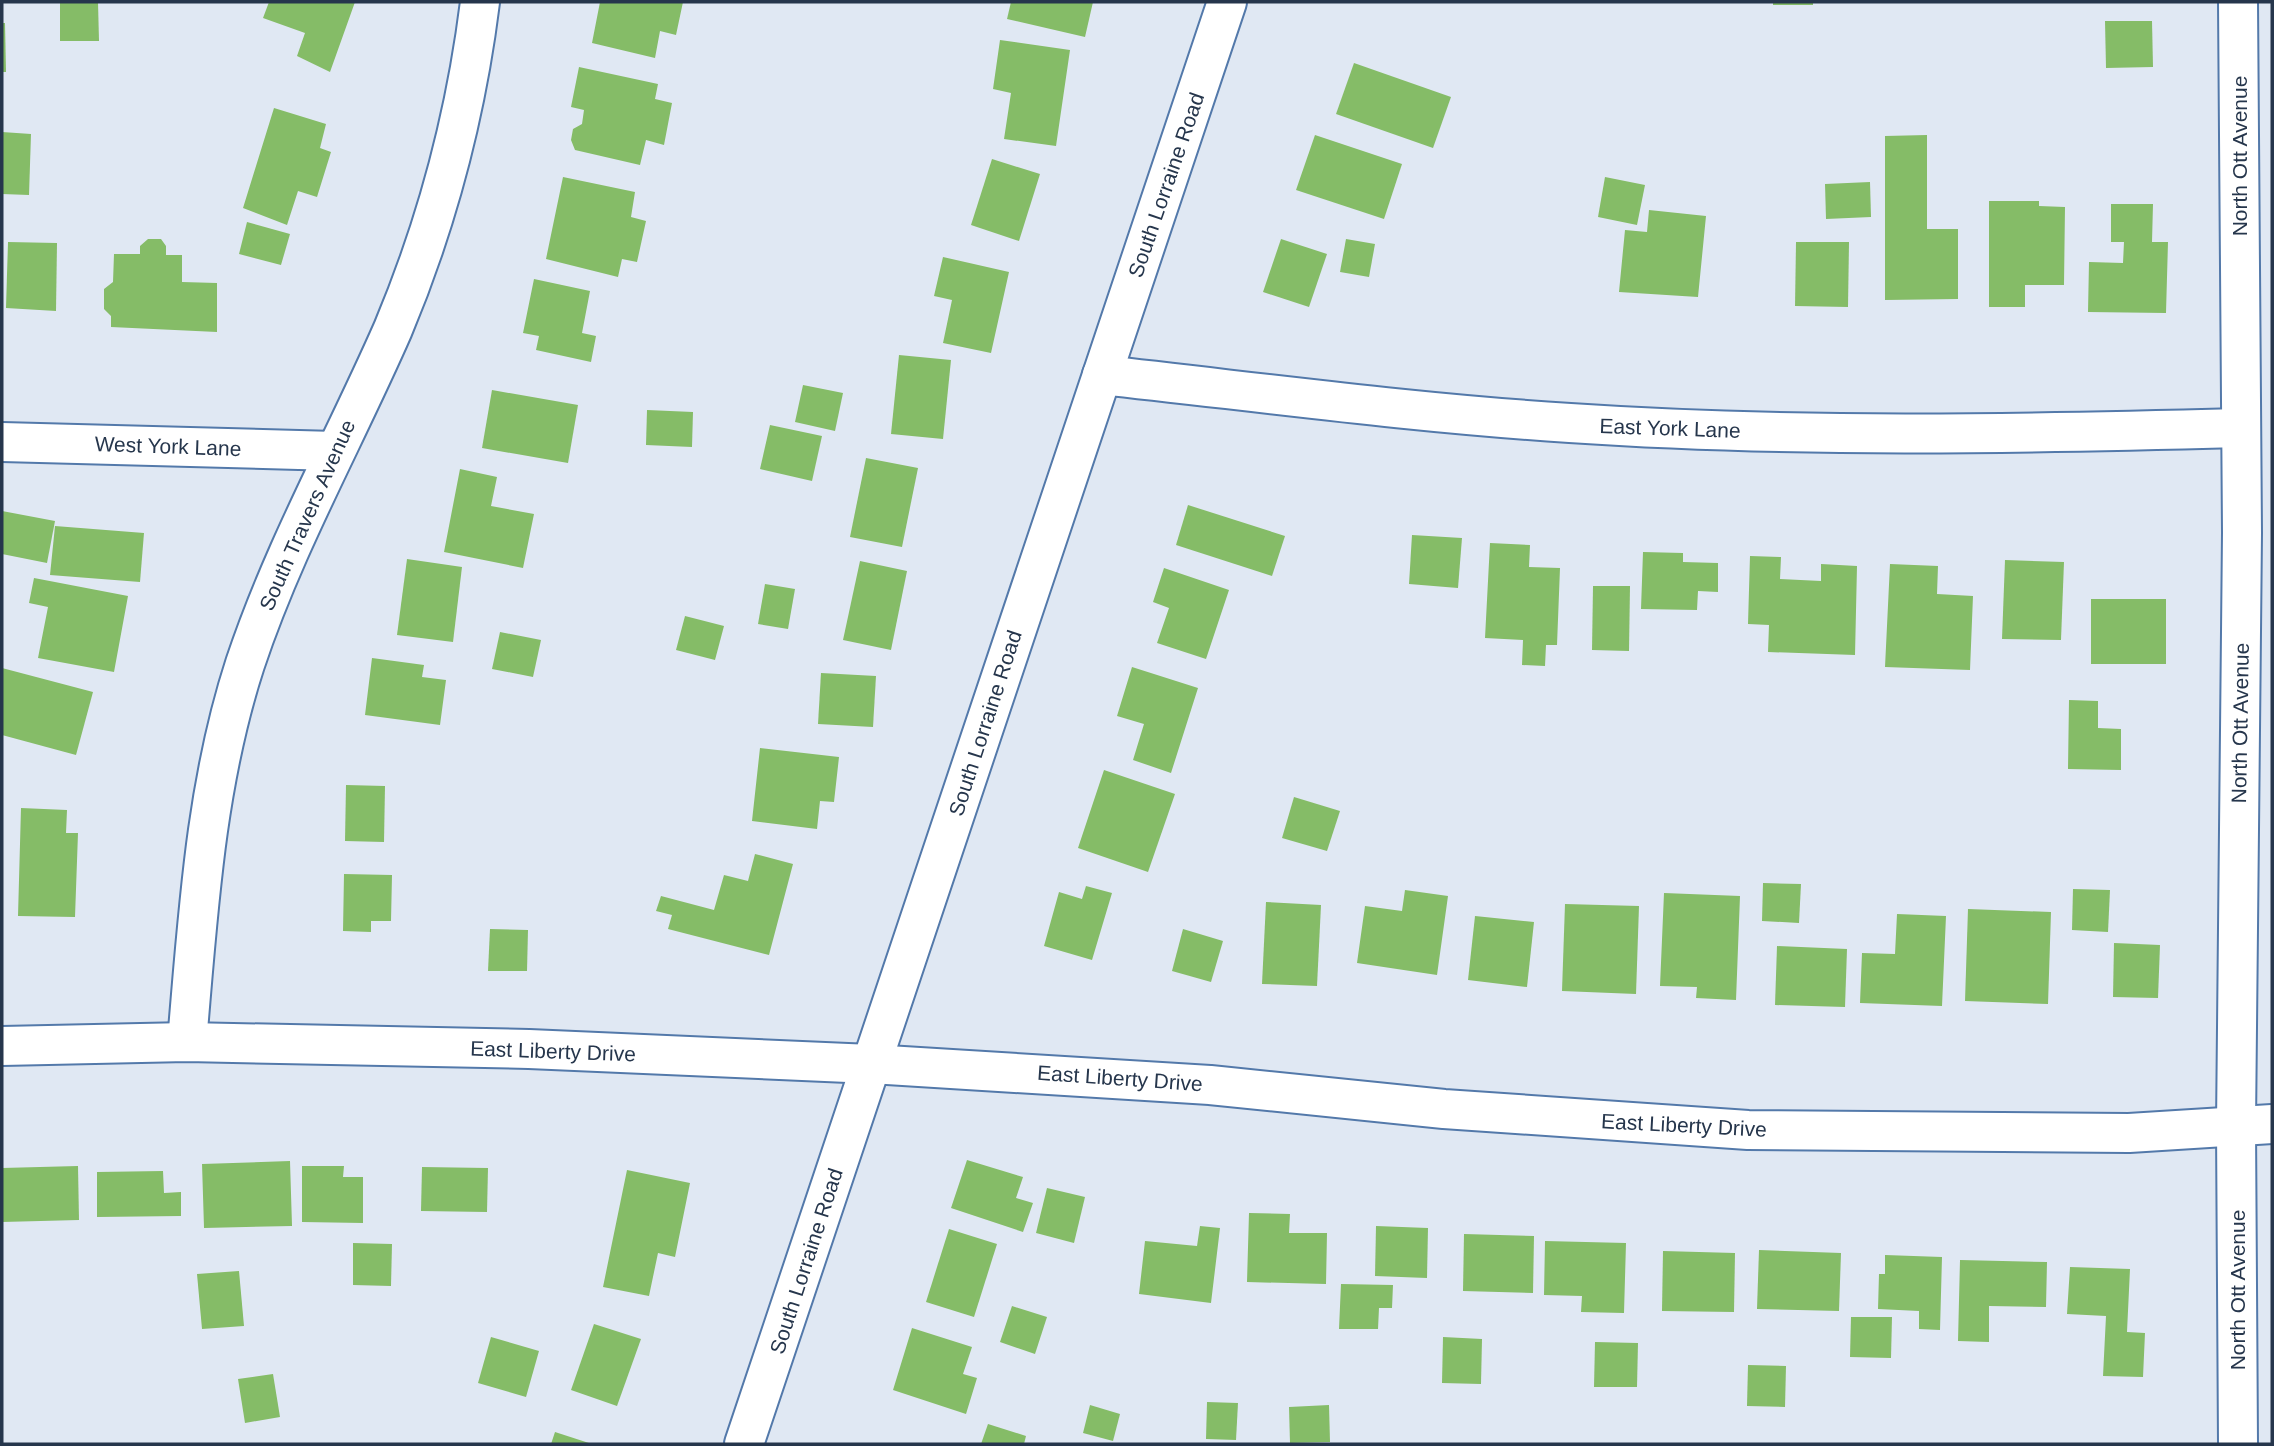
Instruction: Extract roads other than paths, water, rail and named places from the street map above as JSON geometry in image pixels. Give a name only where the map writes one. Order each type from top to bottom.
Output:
[{"type":"street","name":"South Travers Avenue","points":[[187,1042],[201,873],[228,727],[245,665],[283,559],[392,329],[438,203],[459,126],[481,2]]},
{"type":"street","name":"South Lorraine Road","points":[[744,1444],[1227,2]]},
{"type":"street","name":"North Ott Avenue","points":[[2238,2],[2240,428],[2254,1125],[2238,1444]]},
{"type":"street","name":"East York Lane","points":[[1102,375],[1440,413],[1664,428],[1875,435],[2240,428]]},
{"type":"street","name":"West York Lane","points":[[2,442],[335,451]]},
{"type":"street","name":"East Liberty Drive","points":[[2,1046],[187,1042],[529,1049],[871,1063],[1210,1085],[1444,1109],[1665,1126],[1952,1134],[2129,1133],[2254,1125]]}]
